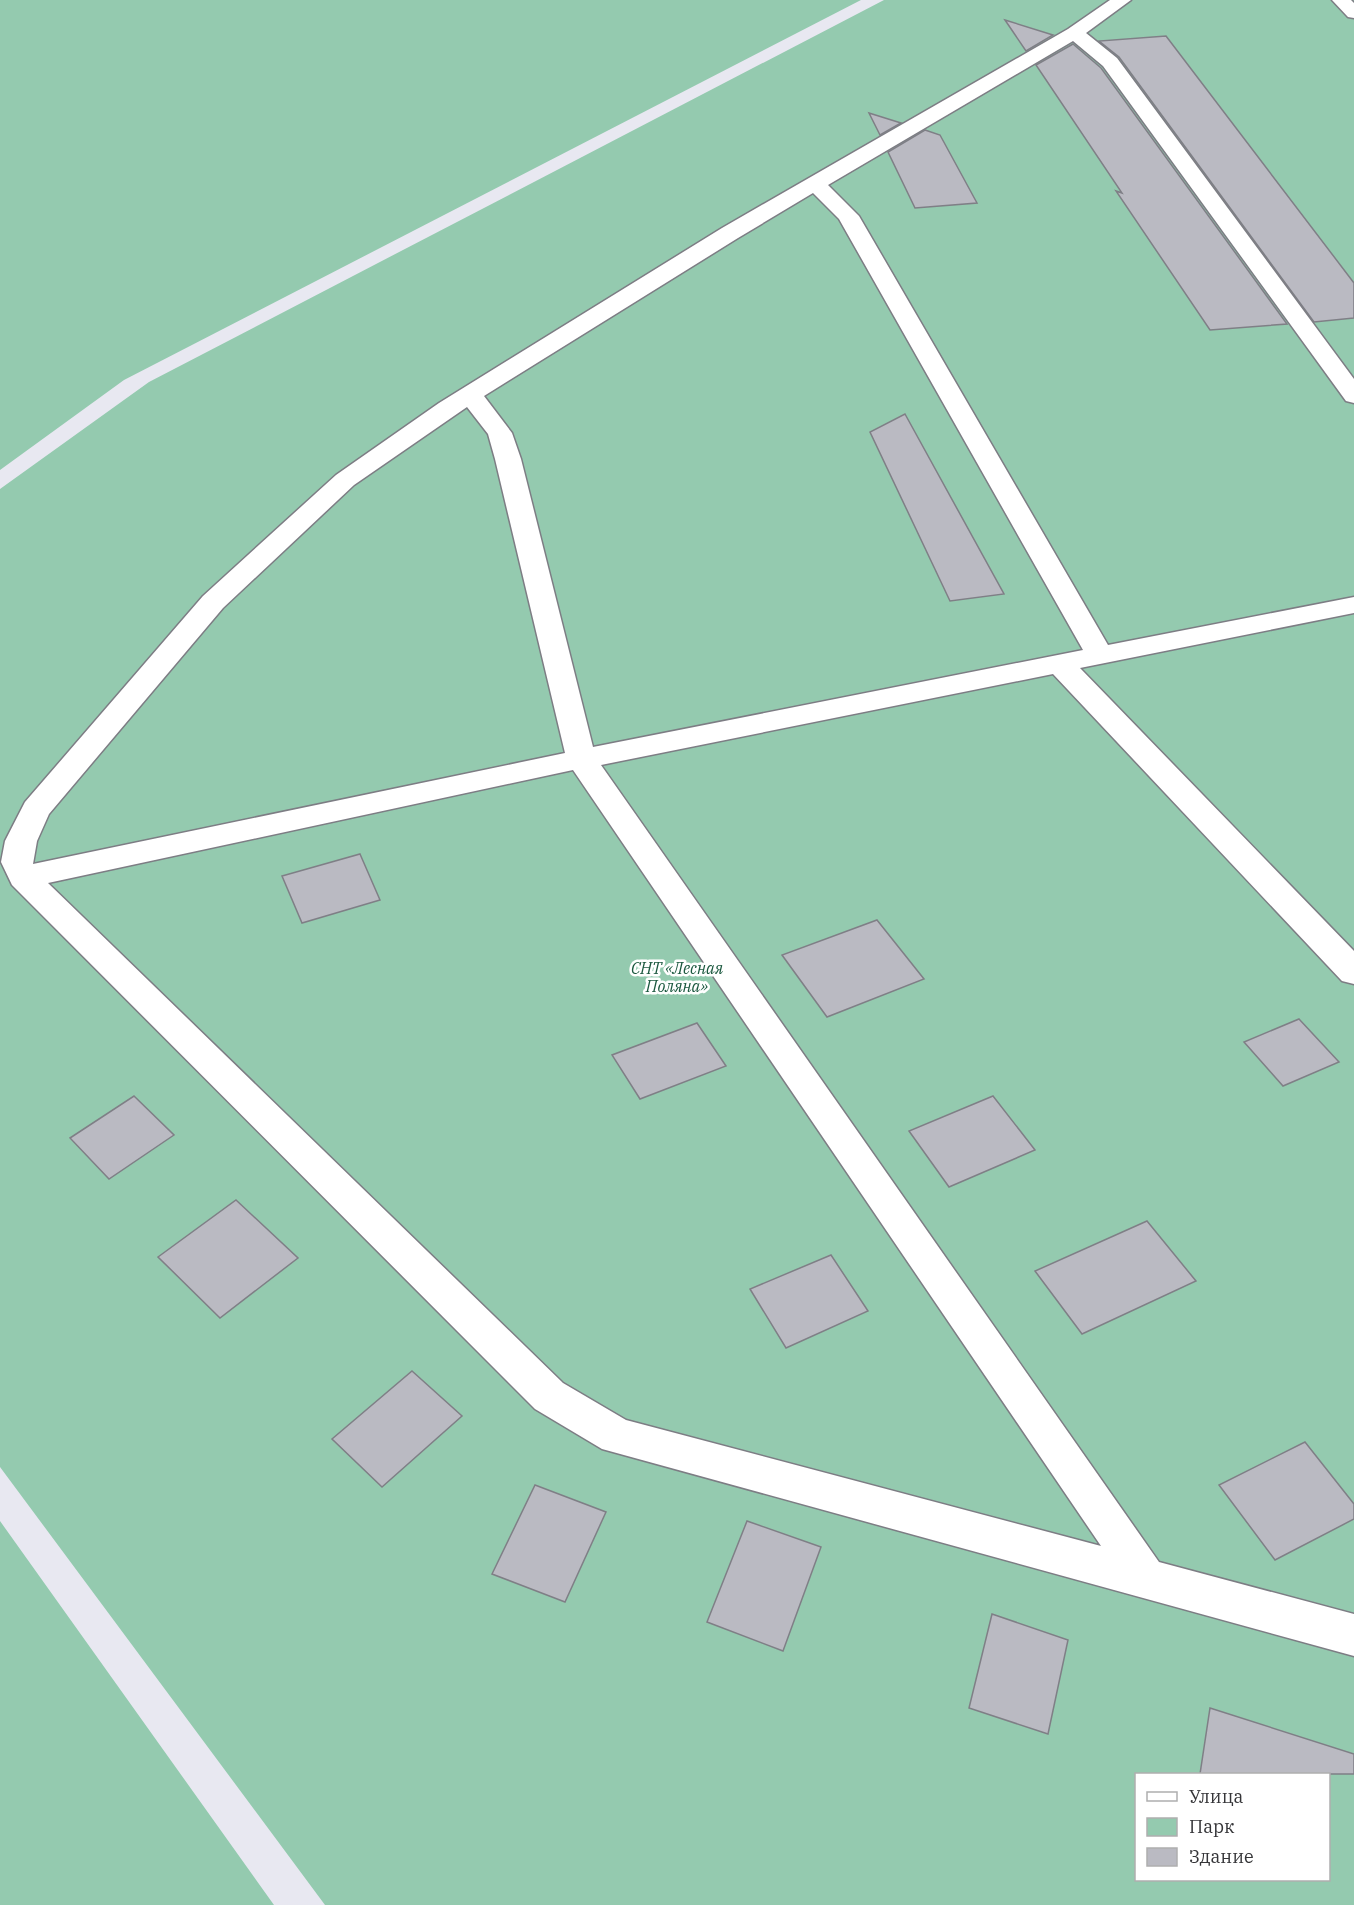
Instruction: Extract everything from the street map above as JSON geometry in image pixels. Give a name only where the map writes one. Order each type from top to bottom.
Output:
[{"type":"street","points":[[1122,0],[1074,33],[814,183],[470,394],[345,480],[213,602],[36,809],[21,841],[16,862],[23,876],[549,1396],[616,1436],[1354,1635]]},
{"type":"street","points":[[1341,0],[1354,13]]},
{"type":"street","points":[[1074,33],[1110,62],[1354,396]]},
{"type":"street","points":[[814,183],[848,216],[1100,656]]},
{"type":"street","points":[[470,394],[500,433],[508,459],[581,759],[1141,1569],[1105,1567]]},
{"type":"street","points":[[23,876],[581,759],[1354,605]]},
{"type":"street","points":[[1060,664],[1354,972]]},
{"type":"green space","points":[[0,0],[861,0],[124,380],[0,470]]},
{"type":"green space","name":"СНТ «Лесная Поляна»","points":[[884,0],[1354,0],[1354,1905],[325,1905],[0,1467],[0,489],[149,382]]},
{"type":"green space","points":[[0,1521],[274,1905],[0,1905]]},
{"type":"building","points":[[1005,20],[1053,35],[1026,51]]},
{"type":"building","points":[[1166,36],[1354,283],[1354,318],[1314,322],[1119,57],[1099,41]]},
{"type":"building","points":[[1073,44],[1101,68],[1287,324],[1210,330],[1116,191],[1122,193],[1036,65]]},
{"type":"building","points":[[869,113],[901,123],[880,135]]},
{"type":"building","points":[[925,130],[940,135],[977,203],[915,208],[888,152]]},
{"type":"building","points":[[905,414],[1004,594],[950,601],[870,432]]},
{"type":"building","points":[[360,854],[380,900],[302,923],[282,876]]},
{"type":"building","points":[[877,920],[924,979],[827,1017],[782,955]]},
{"type":"building","points":[[1299,1019],[1339,1062],[1283,1086],[1244,1042]]},
{"type":"building","points":[[697,1023],[726,1066],[640,1099],[612,1055]]},
{"type":"building","points":[[134,1096],[174,1135],[109,1179],[70,1138]]},
{"type":"building","points":[[993,1096],[1035,1150],[949,1187],[909,1131]]},
{"type":"building","points":[[236,1200],[298,1258],[220,1318],[158,1257]]},
{"type":"building","points":[[1147,1221],[1196,1281],[1082,1334],[1035,1271]]},
{"type":"building","points":[[831,1255],[868,1311],[786,1348],[750,1289]]},
{"type":"building","points":[[412,1371],[462,1416],[382,1487],[332,1439]]},
{"type":"building","points":[[1305,1442],[1354,1504],[1354,1519],[1275,1560],[1219,1485]]},
{"type":"building","points":[[535,1485],[606,1512],[565,1602],[492,1574]]},
{"type":"building","points":[[747,1521],[821,1547],[783,1651],[707,1622]]},
{"type":"building","points":[[992,1614],[1068,1640],[1048,1734],[969,1708]]},
{"type":"building","points":[[1210,1708],[1354,1754],[1354,1774],[1200,1773]]}]
